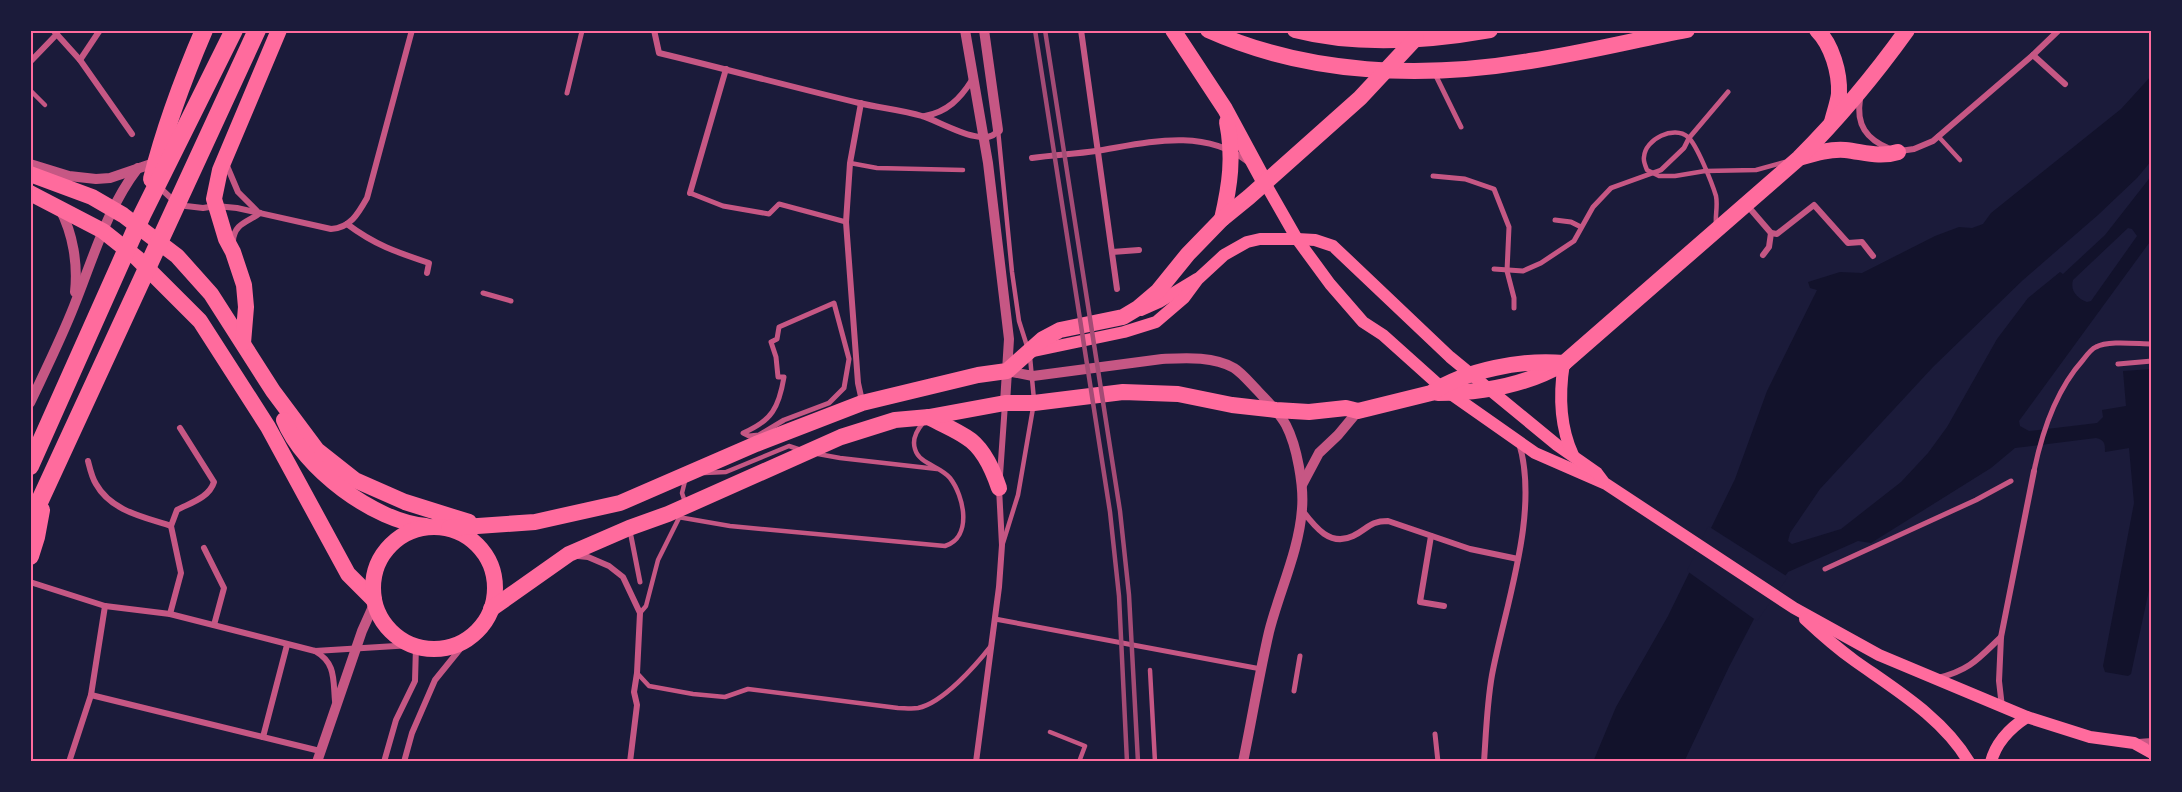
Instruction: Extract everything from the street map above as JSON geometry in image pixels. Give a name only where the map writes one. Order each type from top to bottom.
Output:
[{"type":"highway","points":[[171,141],[180,87],[204,30]]},
{"type":"highway","points":[[30,466],[118,272],[171,141],[234,30]]},
{"type":"highway","points":[[30,522],[257,30]]},
{"type":"highway","points":[[243,343],[246,307],[244,285],[226,239],[214,199],[225,158],[279,30]]},
{"type":"highway","points":[[1173,30],[1225,109],[1265,183]]},
{"type":"highway","points":[[1208,30],[1237,43],[1288,58],[1349,68],[1433,71],[1529,62],[1687,30]]},
{"type":"highway","points":[[1295,30],[1361,39],[1421,34],[1456,36],[1490,30]]},
{"type":"highway","points":[[1817,30],[1822,35],[1835,62],[1839,93],[1832,125]]},
{"type":"highway","points":[[491,609],[569,554],[628,528],[678,512],[842,437],[895,420],[929,417],[1005,404],[1034,403],[1123,392],[1178,394],[1232,405],[1276,410],[1309,412],[1346,408],[1358,411],[1441,391],[1490,390],[1526,381],[1549,372],[1564,363],[1799,158],[1862,90],[1907,30]]},
{"type":"highway","points":[[273,391],[287,427],[323,473],[372,509],[412,525],[449,528],[535,522],[584,513],[620,503],[756,444],[862,403],[978,375],[1007,371],[1043,339],[1060,330],[1123,317],[1158,291],[1197,244],[1222,219],[1360,98],[1421,34]]},
{"type":"highway","points":[[1222,219],[1230,187],[1231,150],[1225,109]]},
{"type":"highway","points":[[1799,158],[1830,150],[1846,150],[1874,155],[1898,152]]},
{"type":"highway","points":[[30,174],[92,197],[113,209],[177,256],[211,294],[273,391],[317,450],[355,480],[405,502],[462,521],[494,525]]},
{"type":"highway","points":[[30,194],[103,231],[137,258],[200,321],[268,427],[344,567],[374,601],[384,623],[396,636],[414,645],[434,649],[452,646],[469,638],[483,623],[491,609],[495,591],[493,573],[487,558],[477,544],[464,534],[449,528]]},
{"type":"highway","points":[[1441,391],[1473,375],[1504,366],[1546,362],[1564,363]]},
{"type":"highway","points":[[929,417],[967,437],[980,449],[996,477],[999,488]]},
{"type":"highway","points":[[31,553],[45,491]]},
{"type":"highway","points":[[374,601],[374,577],[378,562],[387,549],[398,538],[413,530],[430,526]]},
{"type":"main road","points":[[1265,183],[1297,239],[1330,284],[1363,322],[1383,335],[1441,391],[1519,443],[1545,458],[1606,484],[1794,608],[1879,655],[2027,717],[2090,737],[2134,743],[2152,753]]},
{"type":"main road","points":[[1029,352],[1124,332],[1156,322],[1184,298],[1198,279],[1224,255],[1247,242],[1260,239],[1315,240],[1333,246],[1412,323],[1490,390],[1596,473],[1606,484]]},
{"type":"main road","points":[[1123,317],[1159,302],[1198,279]]},
{"type":"main road","points":[[1564,363],[1561,404],[1565,438],[1573,456]]},
{"type":"main road","points":[[1794,608],[1825,638],[1925,712],[1959,745],[1969,762]]},
{"type":"main road","points":[[1991,762],[2005,735],[2027,717]]},
{"type":"street","points":[[80,60],[100,30]]},
{"type":"street","points":[[138,168],[173,200],[199,208],[216,206],[237,208],[331,229],[340,228],[358,214],[367,198],[412,30]]},
{"type":"street","points":[[654,30],[659,52],[861,104],[924,116],[966,134],[984,138],[992,136],[998,130],[984,30]]},
{"type":"street","points":[[965,30],[984,138],[1009,339],[999,488],[1002,545],[995,619],[976,762]]},
{"type":"street","points":[[1081,30],[1096,151],[1117,289]]},
{"type":"street","points":[[1862,90],[1858,112],[1862,127],[1868,135],[1898,152],[1923,146],[1938,136],[2033,55],[2059,30]]},
{"type":"street","points":[[567,93],[581,31]]},
{"type":"street","points":[[30,62],[55,32],[80,60],[132,134]]},
{"type":"street","points":[[2033,55],[2065,84]]},
{"type":"street","points":[[726,69],[690,193],[723,206],[769,214],[779,204],[846,222]]},
{"type":"street","points":[[1433,71],[1461,127]]},
{"type":"street","points":[[924,116],[936,114],[951,105],[965,91],[973,78]]},
{"type":"street","points":[[1494,269],[1523,271],[1541,263],[1574,241],[1593,207],[1611,188],[1661,170],[1684,148],[1689,138],[1728,92]]},
{"type":"street","points":[[861,104],[850,163],[846,222],[858,383],[862,403]]},
{"type":"street","points":[[1032,158],[1182,139],[1198,140],[1231,150],[1255,167]]},
{"type":"street","points":[[30,164],[69,176],[110,178],[159,161],[171,141]]},
{"type":"street","points":[[225,158],[238,192],[260,213]]},
{"type":"street","points":[[30,403],[73,308],[113,209],[138,168]]},
{"type":"street","points":[[1433,176],[1465,179],[1494,189],[1509,227],[1507,271],[1514,298],[1514,308]]},
{"type":"street","points":[[1745,204],[1771,233],[1777,234],[1814,205],[1848,243],[1862,242],[1873,256]]},
{"type":"street","points":[[59,207],[66,220],[77,274],[73,308]]},
{"type":"street","points":[[233,252],[233,236],[238,227],[260,213]]},
{"type":"street","points":[[1555,220],[1571,222],[1581,227]]},
{"type":"street","points":[[347,224],[369,240],[429,263],[427,273]]},
{"type":"street","points":[[1763,255],[1769,247],[1771,233]]},
{"type":"street","points":[[1112,252],[1138,250]]},
{"type":"street","points":[[483,293],[511,301]]},
{"type":"street","points":[[834,303],[849,359],[844,388],[829,403],[784,420],[759,435],[749,436],[743,433],[759,427],[777,407],[784,377],[778,377],[776,357],[771,342],[777,339],[779,327],[834,303]]},
{"type":"street","points":[[2002,707],[1999,681],[2001,637],[2034,471],[2052,412],[2072,372],[2096,347],[2108,344],[2152,344]]},
{"type":"street","points":[[1007,371],[1033,376],[1162,359],[1215,361],[1234,368],[1276,410],[1286,425],[1292,440],[1302,485],[1302,510],[1297,537],[1269,631],[1243,762]]},
{"type":"street","points":[[2118,364],[2152,361]]},
{"type":"street","points":[[1302,485],[1319,453],[1358,411]]},
{"type":"street","points":[[170,614],[181,573],[171,526],[177,510],[198,500],[211,490],[214,482],[180,428]]},
{"type":"street","points":[[1484,762],[1491,678],[1523,528],[1523,457],[1519,443]]},
{"type":"street","points":[[88,461],[95,484],[106,497],[124,510],[171,526]]},
{"type":"street","points":[[1825,569],[1976,500],[2011,481]]},
{"type":"street","points":[[1302,510],[1316,528],[1334,538],[1343,539],[1354,536],[1376,521],[1388,521],[1470,549],[1518,559]]},
{"type":"street","points":[[631,536],[640,582]]},
{"type":"street","points":[[1431,536],[1420,602],[1444,606]]},
{"type":"street","points":[[204,548],[224,588],[214,625]]},
{"type":"street","points":[[569,554],[588,557],[609,566],[623,577],[640,613],[634,692],[637,705],[630,762]]},
{"type":"street","points":[[30,582],[105,606],[170,614],[315,651],[325,656],[330,664],[333,672],[336,707]]},
{"type":"street","points":[[91,694],[263,737],[319,756],[374,601]]},
{"type":"street","points":[[72,761],[91,694],[105,606]]},
{"type":"street","points":[[995,619],[1261,669]]},
{"type":"street","points":[[1934,679],[1958,673],[1970,667],[2001,637]]},
{"type":"street","points":[[404,762],[412,733],[435,680],[469,638]]},
{"type":"street","points":[[263,737],[287,645]]},
{"type":"street","points":[[315,651],[414,645],[415,681],[396,720],[384,762]]},
{"type":"street","points":[[1294,691],[1300,656]]},
{"type":"street","points":[[1436,734],[1438,762]]},
{"type":"street","points":[[2134,743],[2152,741]]},
{"type":"lane","points":[[30,90],[45,105]]},
{"type":"lane","points":[[998,130],[998,151],[1019,321],[1029,352],[1034,403],[1018,495],[1002,545]]},
{"type":"lane","points":[[1715,230],[1716,196],[1706,171],[1689,138],[1683,134],[1667,133],[1655,139],[1647,147],[1644,157],[1647,170],[1659,176],[1706,171],[1756,170],[1799,158]]},
{"type":"lane","points":[[1938,136],[1960,160]]},
{"type":"lane","points":[[850,163],[877,168],[963,170]]},
{"type":"lane","points":[[678,512],[700,520],[730,526],[945,546],[951,544],[963,527],[959,495],[949,477],[919,457],[914,447],[915,436],[929,417]]},
{"type":"lane","points":[[640,613],[646,606],[658,560],[678,512],[684,483],[690,474],[726,472],[789,446],[840,458],[940,470]]},
{"type":"lane","points":[[678,512],[700,520]]},
{"type":"lane","points":[[637,673],[649,686],[693,694],[725,697],[748,689],[898,708],[918,708],[941,697],[980,661],[991,646]]},
{"type":"lane","points":[[1150,670],[1155,762]]},
{"type":"lane","points":[[1050,732],[1085,746],[1079,762]]},
{"type":"shaded area","points":[[2152,75],[2152,160],[2137,178],[2098,215],[2023,280],[1933,367],[1820,489],[1790,533],[1788,541],[1792,544],[1841,529],[1901,482],[1928,453],[1947,427],[1997,339],[2028,298],[2060,272],[2063,274],[2105,235],[2152,175],[2152,239],[2019,421],[2020,426],[2029,431],[2097,423],[2103,417],[2102,410],[2126,406],[2123,371],[2152,369],[2152,576],[2131,674],[2128,676],[2105,672],[2103,666],[2134,503],[2129,448],[2105,452],[2104,443],[2096,438],[2015,448],[1991,468],[1871,543],[1858,541],[1788,572],[1754,619],[1684,762],[1593,762],[1616,707],[1668,616],[1735,479],[1767,391],[1817,290],[1810,288],[1808,282],[1840,272],[1862,273],[1935,236],[1959,227],[1972,228],[1983,224],[1991,213],[2121,109]],"holes":[[[2128,228],[2132,229],[2137,236],[2091,301],[2087,302],[2075,294],[2073,280]]]},
{"type":"pier","points":[[1708,526],[1788,577],[1757,621],[1687,571]]},
{"type":"railway","points":[[1035,30],[1110,512],[1119,596],[1127,762]]},
{"type":"railway","points":[[1045,30],[1120,511],[1129,595],[1138,762]]}]
